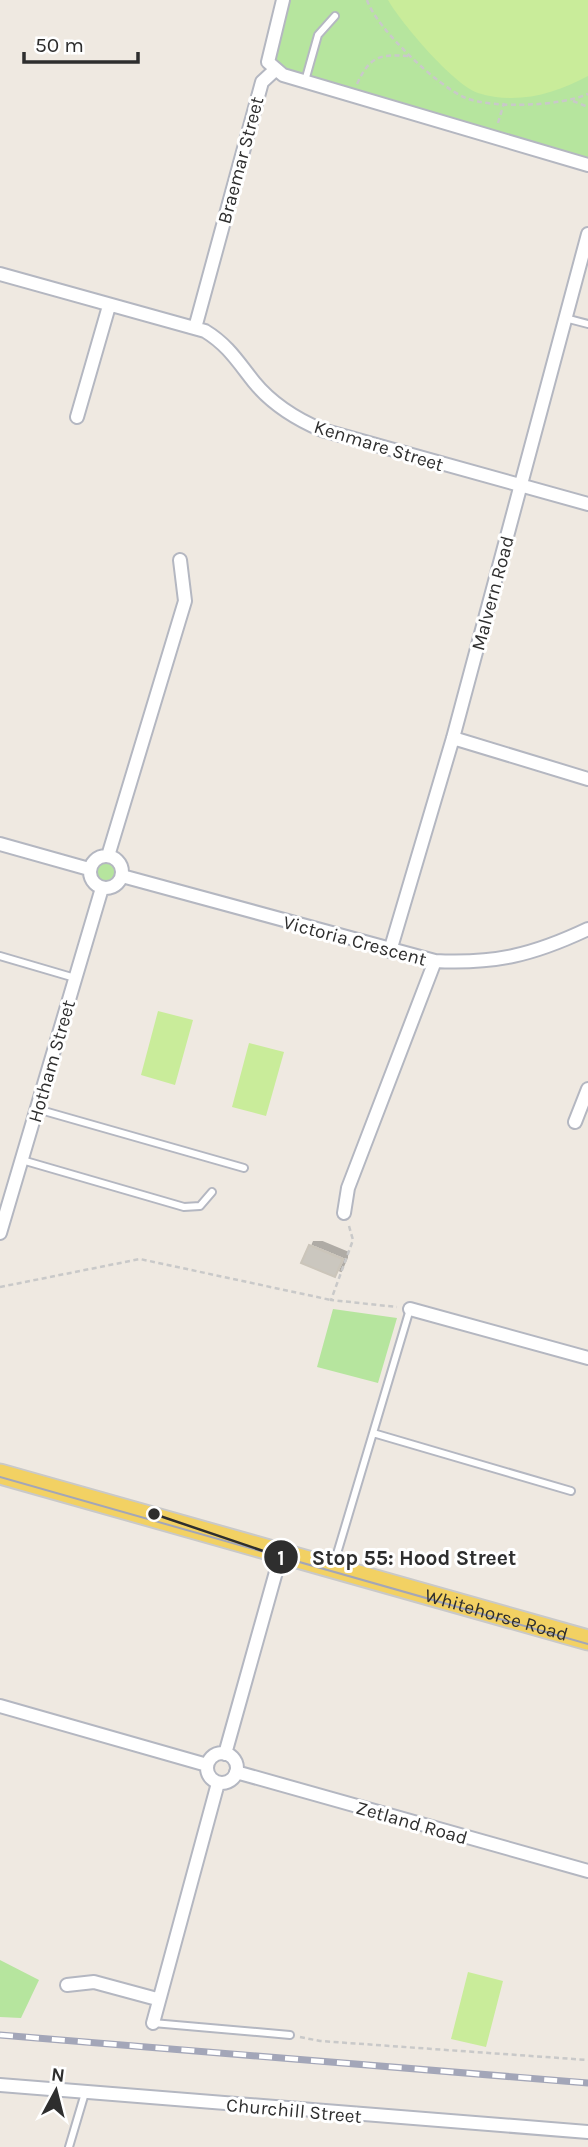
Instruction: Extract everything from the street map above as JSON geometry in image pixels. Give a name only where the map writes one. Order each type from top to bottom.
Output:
[{"type":"main road","name":"Whitehorse Road","points":[[0,1474],[588,1640]]},
{"type":"street","points":[[283,0],[269,50],[268,62],[275,70],[588,165]]},
{"type":"street","name":"Braemar Street","points":[[195,328],[262,82],[275,70]]},
{"type":"street","name":"Malvern Road","points":[[390,951],[453,738],[588,234]]},
{"type":"street","name":"Kenmare Street","points":[[0,274],[195,328],[224,343],[256,384],[299,420],[322,430],[588,504]]},
{"type":"street","points":[[77,417],[109,306]]},
{"type":"street","points":[[108,856],[185,601],[180,560]]},
{"type":"street","points":[[453,738],[588,779]]},
{"type":"street","points":[[0,844],[89,869]]},
{"type":"street","points":[[108,856],[119,863],[122,876],[114,886],[102,888],[92,881],[89,869],[96,858],[108,856]]},
{"type":"street","name":"Victoria Crescent","points":[[122,876],[390,951],[435,961],[478,964],[547,948],[588,929]]},
{"type":"street","name":"Hotham Street","points":[[0,1233],[102,888]]},
{"type":"street","points":[[344,1213],[348,1188],[435,961]]},
{"type":"street","points":[[575,1122],[588,1089]]},
{"type":"street","points":[[410,1309],[588,1359]]},
{"type":"street","points":[[225,1754],[281,1554]]},
{"type":"street","points":[[0,1706],[207,1765]]},
{"type":"street","points":[[218,1783],[208,1774],[207,1765],[212,1756],[225,1754]]},
{"type":"street","points":[[218,1783],[231,1780],[236,1772],[235,1763],[225,1754]]},
{"type":"street","name":"Zetland Road","points":[[236,1772],[588,1871]]},
{"type":"street","points":[[153,2023],[157,1999],[218,1783]]},
{"type":"street","points":[[67,1985],[94,1982],[157,1999]]},
{"type":"street","name":"Churchill Street","points":[[0,2085],[588,2132]]},
{"type":"lane","points":[[305,81],[318,35],[335,16]]},
{"type":"lane","points":[[565,318],[588,324]]},
{"type":"lane","points":[[0,957],[75,978]]},
{"type":"lane","points":[[37,1109],[244,1168]]},
{"type":"lane","points":[[22,1160],[184,1207],[200,1206],[212,1192]]},
{"type":"lane","points":[[332,1569],[410,1309]]},
{"type":"lane","points":[[373,1433],[571,1491]]},
{"type":"lane","points":[[153,2023],[290,2035]]},
{"type":"lane","points":[[69,2147],[85,2093]]},
{"type":"path","points":[[367,0],[411,57],[466,98],[521,105],[573,101],[588,94]]},
{"type":"path","points":[[352,93],[366,65],[387,54],[411,57]]},
{"type":"path","points":[[573,101],[588,107]]},
{"type":"path","points":[[494,136],[504,103]]},
{"type":"path","points":[[331,1300],[353,1240],[344,1213]]},
{"type":"path","points":[[0,1287],[140,1259],[331,1300],[410,1309]]},
{"type":"path","points":[[290,2035],[320,2042],[588,2060]]},
{"type":"green space","points":[[279,0],[588,0],[588,162],[275,70],[269,50]]},
{"type":"green space","points":[[388,0],[588,0],[588,76],[535,96],[507,98],[478,93],[442,66],[416,38]]},
{"type":"green space","points":[[101,861],[109,861],[115,871],[109,881],[101,881],[95,875],[95,867]]},
{"type":"green space","points":[[158,1011],[193,1020],[175,1085],[141,1075]]},
{"type":"green space","points":[[249,1043],[284,1052],[266,1116],[232,1107]]},
{"type":"green space","points":[[333,1309],[397,1318],[378,1383],[317,1367]]},
{"type":"green space","points":[[0,1960],[39,1980],[21,2018],[0,2017]]},
{"type":"green space","points":[[468,1972],[503,1981],[486,2047],[451,2039]]},
{"type":"building","points":[[309,1245],[343,1259],[335,1277],[301,1263]]},
{"type":"tram line","points":[[0,1477],[588,1644]]},
{"type":"railway","points":[[0,2035],[588,2083]]},
{"type":"place","name":"Stop 55: Hood Street","points":[[154,1514]]}]
